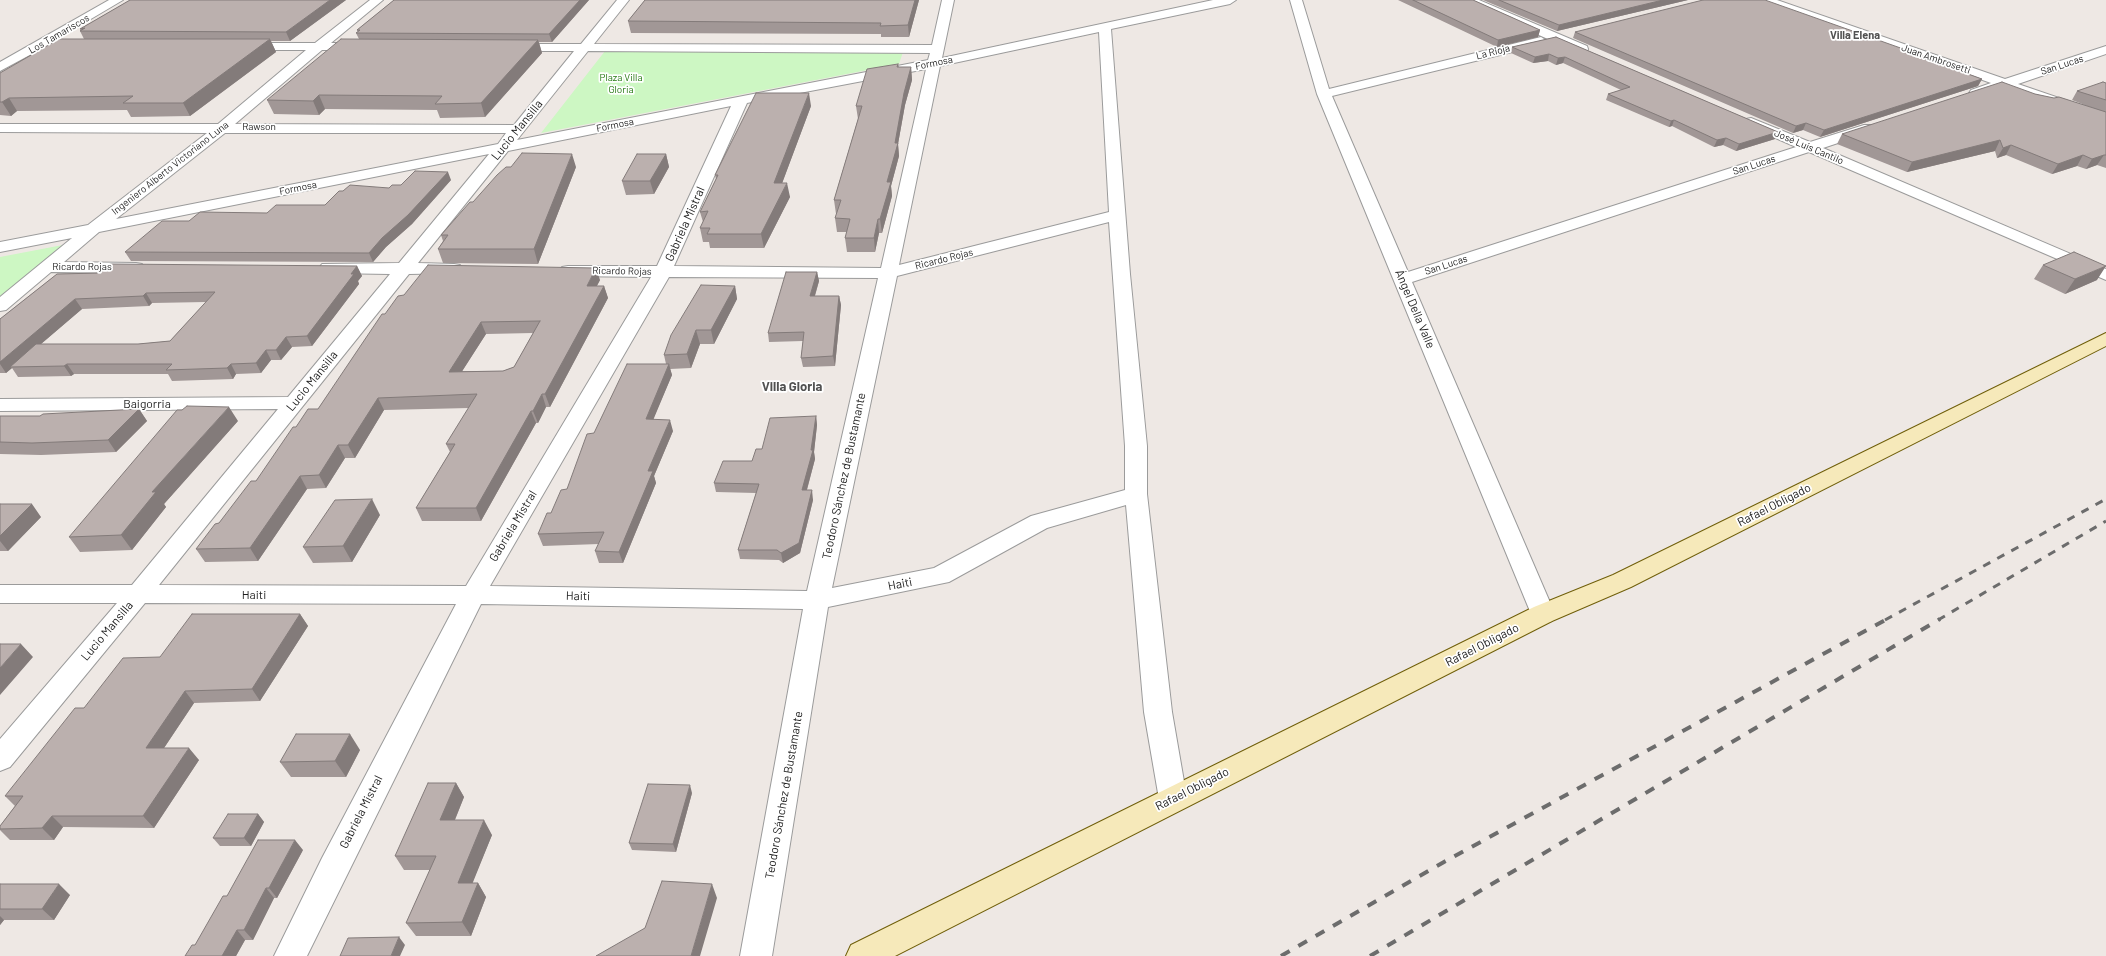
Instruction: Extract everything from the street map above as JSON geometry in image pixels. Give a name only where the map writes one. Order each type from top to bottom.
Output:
[{"type":"street","name":"Los Tamariscos","points":[[0,67],[117,0]]},
{"type":"street","name":"Ingeniero Alberto Victoriano Luna","points":[[0,306],[94,228],[223,127],[318,47],[377,0]]},
{"type":"street","name":"Lucio Mansilla","points":[[0,759],[138,595],[623,0]]},
{"type":"street","name":"Teodoro Sánchez de Bustamante","points":[[756,956],[817,600],[948,0]]},
{"type":"street","name":"Formosa","points":[[0,247],[741,100],[936,56],[1105,28],[1230,0]]},
{"type":"street","name":"Ángel Della Valle","points":[[1296,0],[1324,94],[1544,614]]},
{"type":"street","points":[[1469,0],[1599,56]]},
{"type":"street","name":"Juan Ambrosetti","points":[[1766,0],[2106,119]]},
{"type":"street","points":[[1105,28],[1136,446],[1136,494],[1158,712],[1173,799]]},
{"type":"street","name":"La Rioja","points":[[1324,94],[1578,32]]},
{"type":"street","points":[[38,46],[92,46]]},
{"type":"street","points":[[232,46],[373,47]]},
{"type":"street","points":[[498,47],[584,47],[936,56]]},
{"type":"street","name":"San Lucas","points":[[1959,98],[2106,50]]},
{"type":"street","name":"Gabriela Mistral","points":[[290,956],[333,868],[473,595],[663,272],[741,100]]},
{"type":"street","name":"José Luis Cantilo","points":[[1737,116],[2106,275]]},
{"type":"street","name":"San Lucas","points":[[1402,280],[1884,122]]},
{"type":"street","name":"Rawson","points":[[0,128],[223,127],[518,129]]},
{"type":"street","name":"Ricardo Rojas","points":[[553,270],[888,273],[1118,215]]},
{"type":"street","name":"Ricardo Rojas","points":[[47,267],[150,268]]},
{"type":"street","points":[[308,268],[474,270]]},
{"type":"street","name":"Rafael Obligado","points":[[862,956],[1544,614],[1622,581],[2106,339]]},
{"type":"street","name":"Baigorria","points":[[0,405],[294,403]]},
{"type":"street","name":"Haiti","points":[[0,594],[473,595],[817,600],[940,576],[1039,522],[1136,494]]},
{"type":"green space","name":"Plaza Villa Gloria","points":[[605,51],[903,52],[899,64],[541,133]]},
{"type":"green space","points":[[68,244],[0,301],[0,257]]},
{"type":"building","points":[[130,0],[330,0],[286,32],[80,31],[85,28],[80,29]]},
{"type":"building","points":[[394,0],[580,0],[549,34],[356,33],[360,30],[357,30]]},
{"type":"building","points":[[645,0],[915,0],[908,25],[880,26],[881,23],[628,21]]},
{"type":"building","points":[[1413,0],[1473,0],[1540,30],[1498,40]]},
{"type":"building","points":[[1499,0],[1663,0],[1559,25]]},
{"type":"building","points":[[1703,0],[1765,0],[1957,68],[1954,69],[1982,79],[1824,130],[1806,123],[1796,126],[1575,32]]},
{"type":"building","points":[[1556,37],[1778,132],[1739,144],[1726,138],[1717,140],[1674,120],[1671,121],[1608,94],[1630,87],[1565,57],[1558,58],[1549,54],[1535,57],[1512,47]]},
{"type":"building","points":[[59,39],[270,39],[183,103],[123,103],[133,96],[9,98],[0,102],[0,73]]},
{"type":"building","points":[[341,39],[538,40],[481,103],[435,104],[442,96],[319,95],[313,101],[267,100]]},
{"type":"building","points":[[898,64],[897,67],[911,67],[904,93],[895,143],[898,143],[887,182],[891,182],[880,219],[878,219],[874,238],[845,238],[850,219],[835,218],[841,200],[834,200],[862,106],[856,106],[867,69]]},
{"type":"building","points":[[2002,82],[2035,94],[2054,98],[2059,97],[2106,112],[2106,155],[2092,159],[2083,155],[2058,164],[2011,145],[2003,148],[2000,140],[1912,162],[1842,134]]},
{"type":"building","points":[[2103,82],[2106,83],[2106,100],[2077,91]]},
{"type":"building","points":[[756,93],[809,93],[774,183],[787,183],[761,234],[707,234],[710,228],[700,228],[708,211],[700,212],[718,175],[715,175]]},
{"type":"building","points":[[522,153],[572,154],[534,249],[438,249],[448,235],[441,235],[470,202],[473,202],[506,167],[511,167]]},
{"type":"building","points":[[637,154],[666,154],[650,181],[622,181]]},
{"type":"building","points":[[415,171],[448,172],[408,215],[382,238],[369,253],[125,252],[162,221],[189,221],[200,212],[267,213],[276,205],[325,205],[339,191],[343,191],[350,185],[389,188],[392,185],[401,185]]},
{"type":"building","points":[[2074,252],[2106,266],[2075,279],[2043,265]]},
{"type":"building","points":[[110,264],[357,266],[351,274],[354,274],[307,336],[286,337],[276,350],[266,350],[256,363],[231,364],[227,368],[166,370],[172,364],[67,364],[64,366],[10,367],[36,344],[138,344],[170,341],[215,292],[146,293],[143,296],[75,299],[0,362],[0,319],[57,274],[100,273]]},
{"type":"building","points":[[428,265],[596,268],[587,286],[604,286],[545,394],[542,394],[533,411],[531,411],[476,508],[416,508],[455,444],[446,444],[477,394],[378,398],[348,445],[338,445],[319,475],[300,476],[250,548],[196,549],[215,524],[219,523],[251,481],[256,481],[293,427],[296,427],[308,409],[318,409],[382,314],[385,314],[398,296],[404,295]],"holes":[[[540,321],[514,367],[503,371],[449,372],[481,322]]]},
{"type":"building","points":[[786,272],[817,272],[810,296],[839,296],[833,356],[801,358],[804,332],[768,333]]},
{"type":"building","points":[[701,285],[735,286],[711,330],[696,330],[687,354],[664,355],[671,335]]},
{"type":"building","points":[[627,364],[669,364],[646,419],[670,420],[648,471],[653,471],[619,552],[595,551],[604,532],[538,534],[547,513],[551,513],[561,490],[567,489],[587,434],[594,433]]},
{"type":"building","points":[[187,406],[229,407],[152,492],[156,492],[121,535],[69,537],[177,410],[182,410]]},
{"type":"building","points":[[139,409],[108,440],[32,443],[0,442],[0,416],[40,416],[43,414]]},
{"type":"building","points":[[816,416],[811,450],[813,450],[802,490],[812,490],[799,543],[781,553],[777,550],[738,550],[759,484],[714,483],[723,461],[752,461],[756,449],[762,449],[770,418]]},
{"type":"building","points":[[372,499],[343,546],[303,547],[335,500]]},
{"type":"building","points":[[0,504],[32,504],[0,536]]},
{"type":"building","points":[[192,614],[300,614],[252,689],[185,691],[146,748],[189,748],[143,816],[52,816],[42,828],[0,829],[0,826],[23,796],[5,796],[75,708],[84,708],[123,658],[160,657]]},
{"type":"building","points":[[0,644],[21,644],[0,668]]},
{"type":"building","points":[[296,734],[350,734],[335,761],[280,762]]},
{"type":"building","points":[[428,783],[456,783],[440,820],[484,820],[458,883],[478,883],[462,922],[406,923],[436,856],[395,856]]},
{"type":"building","points":[[648,784],[690,785],[673,844],[629,843]]},
{"type":"building","points":[[228,814],[258,814],[244,838],[213,838]]},
{"type":"building","points":[[258,840],[295,840],[269,888],[266,888],[244,930],[237,930],[222,956],[185,956],[192,945],[195,945],[223,896],[227,896]]},
{"type":"building","points":[[662,881],[712,884],[691,956],[596,956],[645,928]]},
{"type":"building","points":[[0,884],[59,884],[42,909],[0,909]]},
{"type":"building","points":[[399,937],[391,956],[340,956],[348,938]]},
{"type":"railway","points":[[1885,620],[2106,499]]},
{"type":"railway","points":[[1938,620],[2106,521]]},
{"type":"railway","points":[[1281,956],[1444,862],[1887,619]]},
{"type":"railway","points":[[1370,956],[1940,619]]},
{"type":"district","name":"Villa Elena","points":[[1855,35]]},
{"type":"district","name":"Villa Gloria","points":[[792,387]]}]
